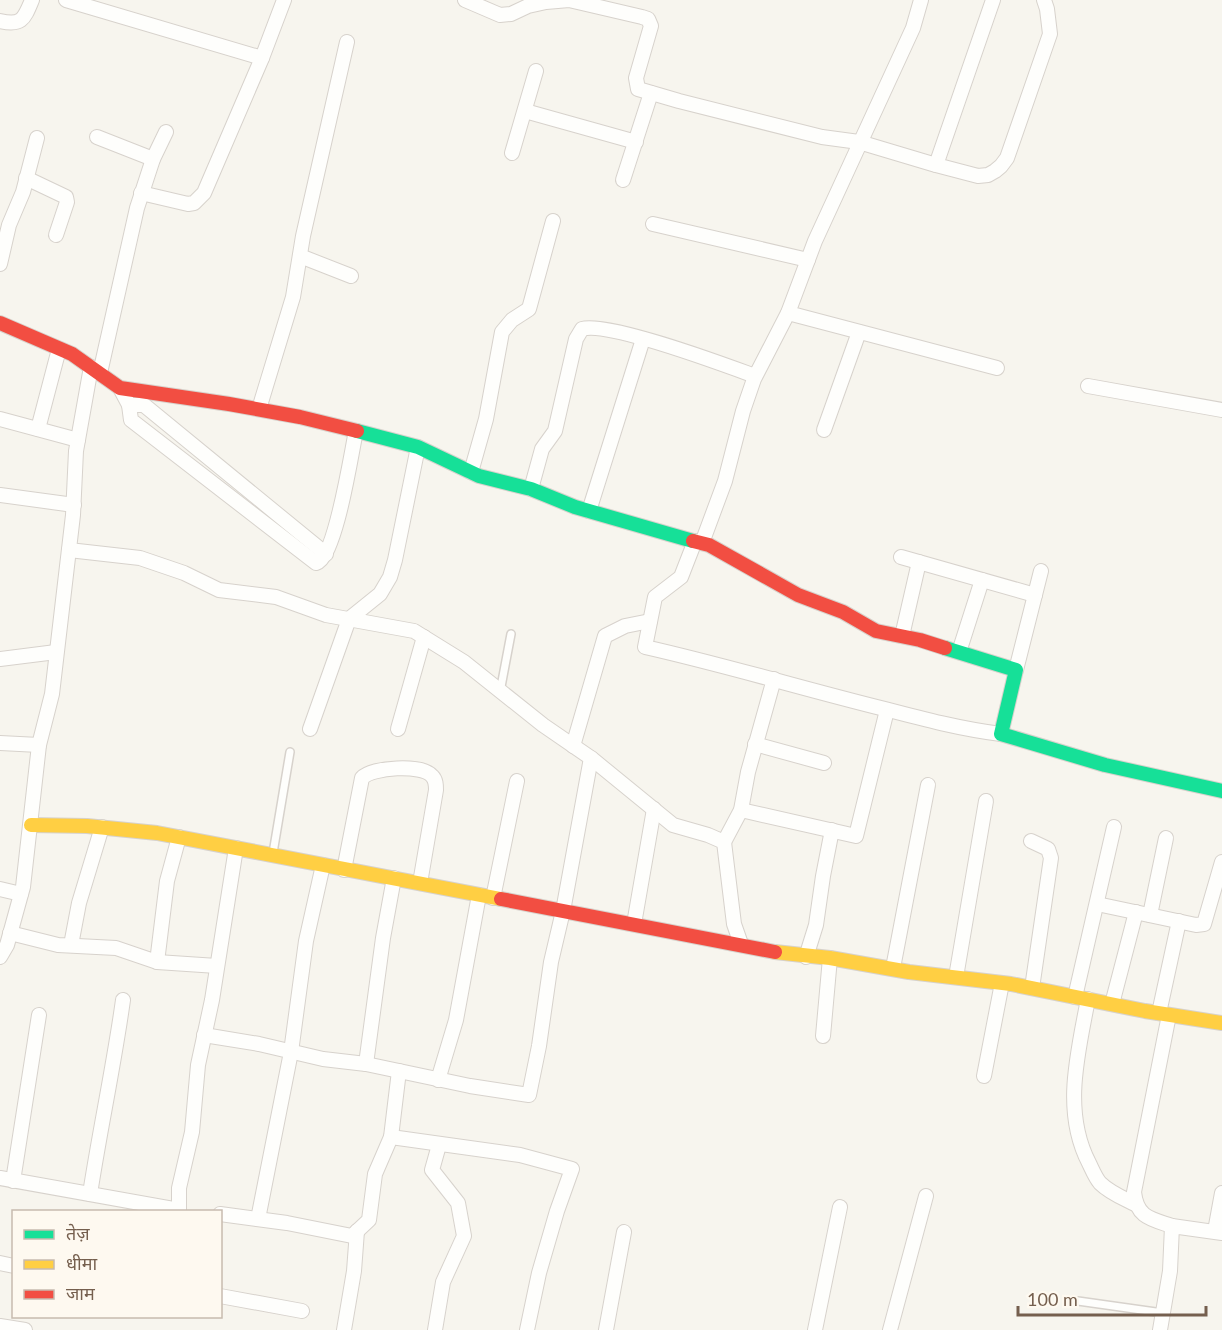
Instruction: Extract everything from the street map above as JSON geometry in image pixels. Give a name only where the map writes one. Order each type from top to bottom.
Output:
[{"type":"street","points":[[0,21],[20,22],[32,0]]},
{"type":"street","points":[[66,0],[262,58]]},
{"type":"street","points":[[141,192],[188,204],[199,200],[262,58],[284,0]]},
{"type":"street","points":[[465,0],[500,15],[511,14],[546,2],[569,0],[648,19],[651,22],[650,30],[636,82],[639,89],[822,137],[860,141],[978,176],[988,175],[1001,166],[1007,158],[1048,46],[1050,24],[1044,0]]},
{"type":"street","points":[[921,0],[913,28],[860,141],[808,260],[788,313],[755,376],[742,411],[725,481],[699,542],[681,577],[656,597],[645,647],[967,730],[1001,734],[1105,765],[1222,791]]},
{"type":"street","points":[[936,165],[993,0]]},
{"type":"street","points":[[258,409],[294,297],[303,236],[347,42]]},
{"type":"street","points":[[512,153],[536,71]]},
{"type":"street","points":[[623,180],[651,93]]},
{"type":"street","points":[[525,111],[636,142]]},
{"type":"street","points":[[0,957],[10,933],[21,894],[39,745],[52,694],[74,505],[78,440],[141,192],[166,132]]},
{"type":"street","points":[[97,137],[153,159]]},
{"type":"street","points":[[0,264],[9,225],[23,192],[37,138]]},
{"type":"street","points":[[26,178],[66,197],[67,202],[56,235]]},
{"type":"street","points":[[471,472],[486,419],[502,332],[512,320],[529,309],[552,221]]},
{"type":"street","points":[[653,224],[808,260]]},
{"type":"street","points":[[300,256],[351,276]]},
{"type":"street","points":[[788,313],[997,368]]},
{"type":"street","points":[[0,325],[72,354],[120,388],[129,405],[131,420],[312,561],[320,562],[333,540],[356,431]]},
{"type":"street","points":[[531,489],[542,449],[555,431],[579,333],[582,329],[593,328],[643,339],[755,376]]},
{"type":"street","points":[[825,430],[859,332]]},
{"type":"street","points":[[589,511],[643,339]]},
{"type":"street","points":[[38,429],[59,349]]},
{"type":"street","points":[[1088,386],[1222,410]]},
{"type":"street","points":[[120,388],[258,409],[418,447],[479,476],[531,489],[589,511],[709,545],[798,595],[843,612],[876,631],[902,636],[1016,670]]},
{"type":"street","points":[[129,405],[144,405],[326,554]]},
{"type":"street","points":[[0,419],[78,440]]},
{"type":"street","points":[[310,729],[349,619],[380,594],[390,577],[418,447]]},
{"type":"street","points":[[222,491],[232,476]]},
{"type":"street","points":[[0,495],[74,505]]},
{"type":"street","points":[[69,550],[140,558],[184,573],[219,590],[276,597],[326,615],[414,631],[464,662],[500,692],[591,758],[673,825],[708,834],[724,842]]},
{"type":"street","points":[[902,557],[1035,595]]},
{"type":"street","points":[[902,636],[919,562]]},
{"type":"street","points":[[1001,734],[1041,571]]},
{"type":"street","points":[[959,652],[982,580]]},
{"type":"street","points":[[573,746],[605,636],[625,626],[650,621]]},
{"type":"street","points":[[398,729],[424,637]]},
{"type":"street","points":[[0,659],[56,652]]},
{"type":"street","points":[[741,944],[734,924],[724,842],[741,810],[755,744],[774,679]]},
{"type":"street","points":[[741,810],[856,836],[887,710]]},
{"type":"street","points":[[0,743],[39,745]]},
{"type":"street","points":[[755,744],[824,763]]},
{"type":"street","points":[[204,1035],[259,1044],[323,1059],[366,1064],[438,1080],[529,1095],[539,1046],[550,962],[563,911],[591,758]]},
{"type":"street","points":[[344,870],[362,778],[379,769],[417,769],[427,771],[432,776],[436,790],[420,883]]},
{"type":"street","points":[[438,1080],[456,1020],[517,781]]},
{"type":"street","points":[[893,968],[928,785]]},
{"type":"street","points":[[956,978],[986,801]]},
{"type":"street","points":[[634,924],[654,809]]},
{"type":"street","points":[[30,825],[102,827],[158,832],[344,870],[806,957],[830,958],[1002,983],[1222,1023]]},
{"type":"street","points":[[71,945],[79,903],[102,827]]},
{"type":"street","points":[[1114,827],[1097,903],[1082,998],[1074,1076],[1079,1139],[1099,1182],[1112,1193],[1135,1204],[1148,1218],[1172,1226],[1219,1232],[1222,1193]]},
{"type":"street","points":[[806,957],[816,925],[832,830]]},
{"type":"street","points":[[157,962],[167,881],[179,837]]},
{"type":"street","points":[[1112,1004],[1166,838]]},
{"type":"street","points":[[1031,842],[1048,849],[1051,858],[1032,988]]},
{"type":"street","points":[[185,1210],[180,1188],[192,1132],[198,1065],[236,848]]},
{"type":"street","points":[[1097,903],[1196,925],[1204,924],[1222,862]]},
{"type":"street","points":[[258,1219],[291,1052],[306,941],[323,865]]},
{"type":"street","points":[[366,1064],[381,949],[394,878]]},
{"type":"street","points":[[0,889],[21,894]]},
{"type":"street","points":[[1135,1204],[1136,1179],[1179,921]]},
{"type":"street","points":[[10,933],[58,945],[116,948],[157,962],[217,966]]},
{"type":"street","points":[[823,1036],[830,958]]},
{"type":"street","points":[[984,1077],[1002,983]]},
{"type":"street","points":[[90,1194],[99,1131],[112,1076],[123,999]]},
{"type":"street","points":[[39,1015],[7,1179],[179,1210]]},
{"type":"street","points":[[222,1215],[258,1219],[352,1236],[369,1220],[375,1174],[392,1137],[399,1071]]},
{"type":"street","points":[[392,1137],[520,1155],[572,1169],[539,1273],[527,1330]]},
{"type":"street","points":[[435,1330],[443,1282],[464,1236],[458,1203],[432,1170],[439,1144]]},
{"type":"street","points":[[890,1330],[926,1196]]},
{"type":"street","points":[[814,1330],[840,1208]]},
{"type":"street","points":[[1160,1330],[1170,1271],[1172,1226]]},
{"type":"street","points":[[345,1330],[354,1271],[357,1231]]},
{"type":"street","points":[[606,1330],[624,1232]]},
{"type":"street","points":[[222,1296],[302,1311]]},
{"type":"street","points":[[0,1326],[25,1330]]},
{"type":"lane","points":[[500,692],[511,634]]},
{"type":"lane","points":[[272,855],[290,752]]},
{"type":"lane","points":[[1078,1301],[1163,1313]]},
{"type":"traffic: fast","points":[[357,431],[418,447],[479,476],[531,489],[575,507],[693,541]]},
{"type":"traffic: fast","points":[[945,648],[1016,670],[1001,734],[1105,765],[1222,791]]},
{"type":"traffic: slow","points":[[31,825],[87,826],[157,833],[501,899]]},
{"type":"traffic: slow","points":[[775,952],[830,958],[909,972],[1011,984],[1145,1011],[1222,1023]]},
{"type":"traffic: jam","points":[[0,323],[72,354],[120,388],[229,404],[300,417],[357,431]]},
{"type":"traffic: jam","points":[[693,541],[709,545],[798,595],[843,612],[876,631],[945,648]]},
{"type":"traffic: jam","points":[[501,899],[775,952]]}]
